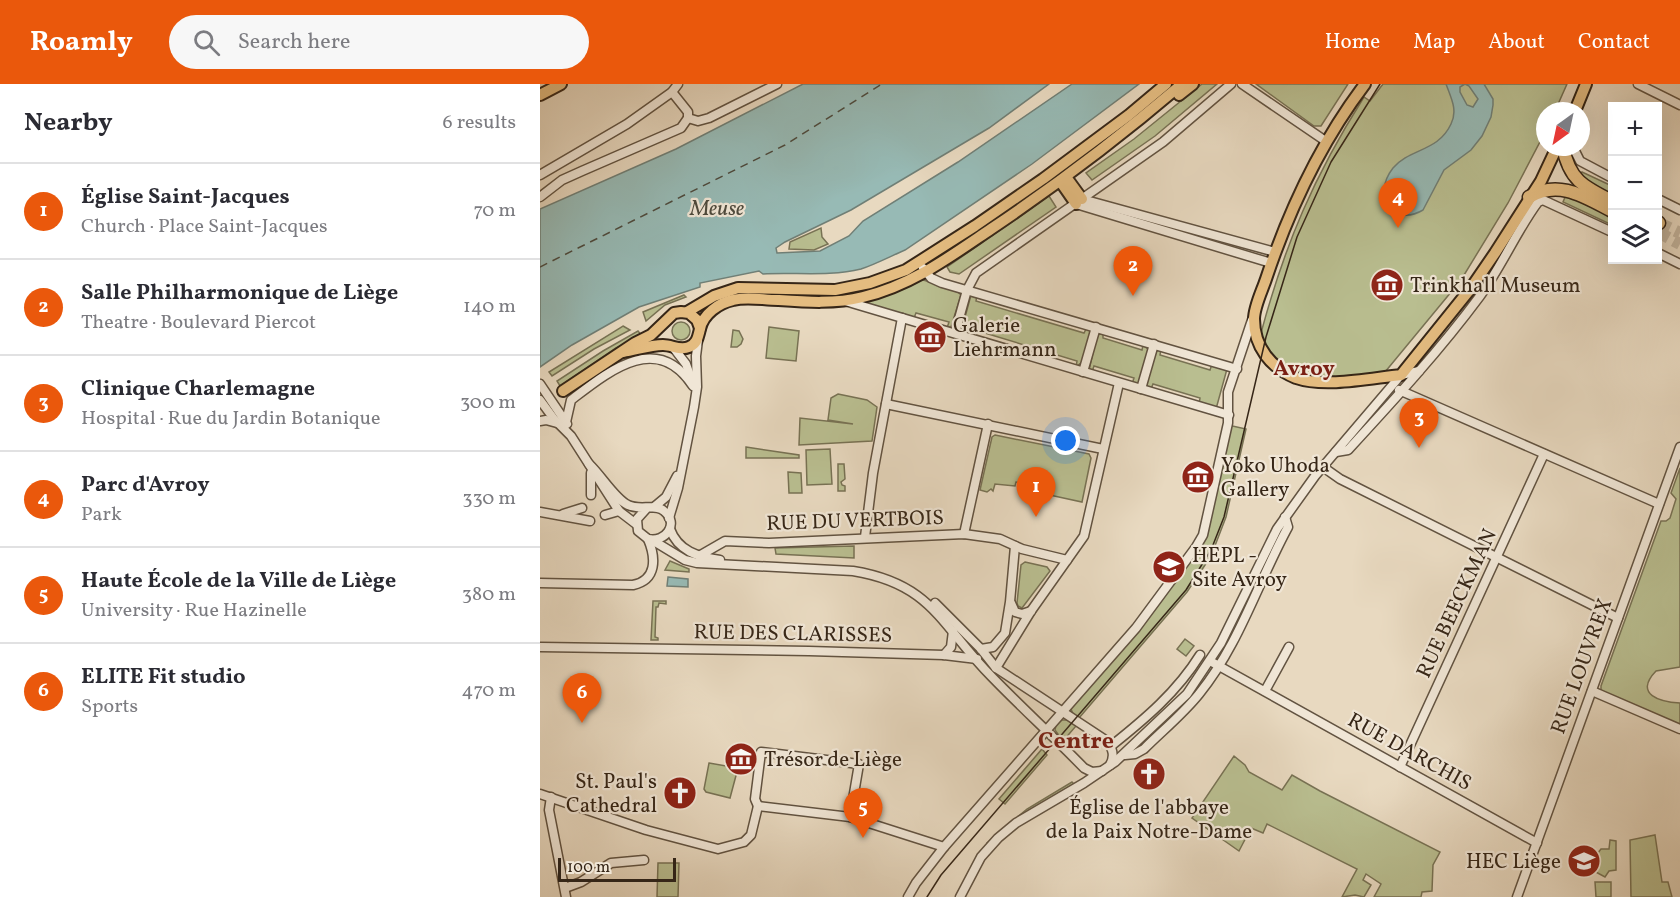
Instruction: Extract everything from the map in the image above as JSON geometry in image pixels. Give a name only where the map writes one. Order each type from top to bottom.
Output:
[{"type":"highway","points":[[1564,156],[1570,172],[1578,181],[1587,189],[1608,199]]},
{"type":"highway","points":[[1534,200],[1541,190],[1561,188],[1610,210]]},
{"type":"main road","points":[[540,86],[546,84]]},
{"type":"main road","points":[[540,94],[561,84]]},
{"type":"main road","points":[[1118,123],[1155,84]]},
{"type":"main road","points":[[563,391],[635,343],[651,335],[674,313],[687,312],[721,293],[738,288],[807,291],[842,289],[922,267],[1118,123],[1166,84]]},
{"type":"main road","points":[[623,352],[658,345],[683,349],[689,347],[699,334],[705,318],[713,310],[725,302],[737,299],[809,303],[845,301],[886,291],[1063,179],[1182,84]]},
{"type":"main road","points":[[1143,117],[1157,112],[1193,84]]},
{"type":"main road","points":[[1351,103],[1356,84]]},
{"type":"main road","points":[[1365,84],[1327,142],[1302,190],[1275,252],[1253,317],[1262,351],[1273,364],[1297,378],[1322,382],[1401,375],[1471,288],[1534,200],[1553,156]]},
{"type":"main road","points":[[1579,102],[1586,84]]},
{"type":"main road","points":[[1063,179],[1079,201]]},
{"type":"main road","points":[[687,312],[697,320],[699,334]]},
{"type":"main road","points":[[666,319],[663,334],[672,346]]},
{"type":"street","points":[[540,175],[627,124],[672,92],[678,84]]},
{"type":"street","points":[[688,118],[698,121],[709,118],[777,84]]},
{"type":"street","points":[[1242,84],[1327,142]]},
{"type":"street","points":[[1638,84],[1680,105]]},
{"type":"street","points":[[955,333],[967,290],[976,273],[1163,142],[1230,85]]},
{"type":"street","points":[[540,196],[562,180],[681,128],[688,118],[688,112],[672,92]]},
{"type":"street","points":[[1578,156],[1580,161],[1608,176]]},
{"type":"street","points":[[1336,452],[1348,450],[1419,371],[1480,296],[1503,261],[1534,200],[1543,201],[1608,230]]},
{"type":"street","points":[[1079,201],[1271,263]]},
{"type":"street","points":[[1662,201],[1680,210]]},
{"type":"street","points":[[1098,207],[1275,252]]},
{"type":"street","points":[[1252,257],[1257,255],[1255,248]]},
{"type":"street","points":[[1662,255],[1680,264]]},
{"type":"street","points":[[922,267],[934,280],[1237,369]]},
{"type":"street","points":[[845,301],[1229,415]]},
{"type":"street","points":[[908,897],[915,883],[944,847],[1136,628],[1196,547],[1203,535],[1229,415],[1228,392],[1253,317]]},
{"type":"street","points":[[866,537],[873,473],[902,318]]},
{"type":"street","points":[[1083,372],[1096,327]]},
{"type":"street","points":[[699,334],[696,356],[697,387],[676,497],[669,518],[669,529],[681,547],[699,556],[722,561],[862,567],[888,573],[912,585],[927,596],[996,668]]},
{"type":"street","points":[[1141,390],[1154,344]]},
{"type":"street","points":[[672,346],[686,364],[695,396]]},
{"type":"street","points":[[562,423],[571,400],[617,369],[639,359],[656,358],[671,363],[683,372],[693,386]]},
{"type":"street","points":[[960,897],[982,856],[998,838],[1016,823],[1107,769],[1187,694],[1238,610],[1273,536],[1285,517],[1323,467],[1401,375],[1419,371]]},
{"type":"street","points":[[996,668],[1031,611],[1084,536],[1119,383]]},
{"type":"street","points":[[540,384],[598,480],[619,511],[636,524],[641,535],[697,563],[853,571],[884,577],[906,587],[923,599],[953,631],[973,658],[1088,771],[1096,773],[1107,769],[1113,760],[1111,746],[1107,741],[996,668],[973,658]]},
{"type":"street","points":[[1392,385],[1401,392],[1659,504]]},
{"type":"street","points":[[540,400],[562,423]]},
{"type":"street","points":[[886,405],[1103,449]]},
{"type":"street","points":[[540,421],[562,423]]},
{"type":"street","points":[[964,534],[988,424]]},
{"type":"street","name":"RUE LOUVREX","points":[[1517,897],[1680,447]]},
{"type":"street","name":"RUE BEECKMAN","points":[[1400,766],[1544,454]]},
{"type":"street","points":[[590,464],[591,495]]},
{"type":"street","points":[[590,464],[625,503],[663,510],[669,518]]},
{"type":"street","points":[[1323,467],[1340,479],[1618,618]]},
{"type":"street","points":[[636,524],[639,515],[668,494],[680,470]]},
{"type":"street","points":[[560,515],[582,508]]},
{"type":"street","points":[[605,515],[619,511]]},
{"type":"street","points":[[540,512],[590,520]]},
{"type":"street","points":[[1124,755],[1135,754],[1144,749],[1194,700],[1218,667],[1247,614],[1288,527],[1285,517]]},
{"type":"street","points":[[651,540],[665,536],[669,529]]},
{"type":"street","name":"RUE DU VERTBOIS","points":[[699,556],[725,541],[769,543],[964,534],[1000,538],[1015,546],[1067,560]]},
{"type":"street","points":[[540,583],[633,585],[640,583],[648,576],[653,566],[651,540]]},
{"type":"street","points":[[981,650],[993,647],[1005,633],[1015,546]]},
{"type":"street","points":[[1010,602],[1015,612],[1022,614],[1031,611]]},
{"type":"street","points":[[944,655],[951,647],[953,631]]},
{"type":"street","name":"RUE DES CLARISSES","points":[[540,646],[944,655],[973,658]]},
{"type":"street","points":[[1265,691],[1289,647]]},
{"type":"street","points":[[1111,746],[1181,684],[1200,656]]},
{"type":"street","name":"RUE DARCHIS","points":[[1209,661],[1537,843]]},
{"type":"street","points":[[1592,690],[1680,729]]},
{"type":"street","points":[[540,794],[646,830],[709,848],[726,848],[744,842],[751,835],[758,806],[755,799],[761,752],[858,764],[850,817]]},
{"type":"street","points":[[551,797],[549,810],[565,893],[611,862],[644,860]]},
{"type":"street","points":[[758,806],[850,817],[944,847]]},
{"type":"green space","points":[[1202,84],[1217,84],[1155,136],[1092,180],[1086,173],[1134,139]]},
{"type":"green space","points":[[1256,84],[1348,84],[1321,126],[1314,126]]},
{"type":"green space","points":[[1383,84],[1567,84],[1559,102],[1536,102],[1536,149],[1508,203],[1461,280],[1385,372],[1335,379],[1309,378],[1290,370],[1274,358],[1263,342],[1261,333],[1291,240],[1316,183],[1364,97],[1370,101]]},
{"type":"green space","points":[[1582,172],[1608,184],[1608,193],[1592,185],[1580,174]]},
{"type":"green space","points":[[1566,195],[1608,215],[1608,223],[1563,202]]},
{"type":"green space","points":[[1049,196],[1056,207],[959,274],[950,272],[947,267]]},
{"type":"green space","points":[[821,228],[822,237],[828,244],[814,250],[789,249],[790,242]]},
{"type":"green space","points":[[920,279],[956,290],[961,295],[951,327],[947,328],[949,322],[916,313],[914,318],[865,304],[865,300]]},
{"type":"green space","points":[[684,295],[686,297],[665,305],[646,321],[643,312]]},
{"type":"green space","points":[[971,295],[977,295],[976,301],[1084,333],[1087,327],[1091,333],[1082,362],[1076,367],[1077,361],[965,327],[963,333],[961,332]]},
{"type":"green space","points":[[677,322],[685,322],[690,327],[688,338],[677,340],[672,335],[672,327]]},
{"type":"green space","points":[[623,326],[630,330],[594,349],[552,376],[549,372]]},
{"type":"green space","points":[[769,327],[799,331],[796,361],[766,358]]},
{"type":"green space","points":[[733,330],[739,331],[743,339],[737,347],[731,347]]},
{"type":"green space","points":[[638,331],[642,336],[616,348],[560,386],[557,381]]},
{"type":"green space","points":[[1103,333],[1103,338],[1142,350],[1143,345],[1149,350],[1138,384],[1132,384],[1134,378],[1094,366],[1092,372],[1089,370],[1097,335]]},
{"type":"green space","points":[[1159,349],[1161,349],[1160,355],[1210,370],[1212,364],[1227,369],[1216,409],[1199,404],[1200,398],[1153,384],[1151,389],[1148,388],[1146,382]]},
{"type":"green space","points":[[838,394],[867,400],[877,407],[872,441],[799,445],[800,418],[853,424],[828,420],[831,398]]},
{"type":"green space","points":[[1228,425],[1246,429],[1226,517],[1213,551],[1187,592],[1079,718],[1073,714],[1069,704],[1197,548]]},
{"type":"green space","points":[[995,435],[1089,454],[1091,458],[1082,502],[1031,491],[1032,485],[1016,482],[1015,486],[995,484],[993,491],[991,489],[987,492],[980,490],[992,437]]},
{"type":"green space","points":[[746,447],[799,455],[799,458],[746,458]]},
{"type":"green space","points":[[830,449],[832,484],[807,485],[806,450]]},
{"type":"green space","points":[[838,464],[844,464],[845,479],[841,482],[845,486],[845,491],[838,491]]},
{"type":"green space","points":[[1680,468],[1680,667],[1656,671],[1647,686],[1652,696],[1680,703],[1680,725],[1601,691],[1601,686],[1661,521],[1670,518],[1676,499],[1671,493]]},
{"type":"green space","points":[[788,472],[801,473],[802,493],[789,493]]},
{"type":"green space","points":[[854,546],[854,558],[776,554],[775,548]]},
{"type":"green space","points":[[670,561],[689,569],[689,572],[665,570]]},
{"type":"green space","points":[[1025,562],[1047,567],[1050,571],[1022,608],[1017,603],[1021,565]]},
{"type":"green space","points":[[653,601],[666,601],[666,604],[659,603],[656,607],[655,637],[658,640],[651,640]]},
{"type":"green space","points":[[1185,639],[1194,646],[1186,656],[1177,649]]},
{"type":"green space","points":[[1062,720],[1067,720],[1076,726],[1063,741],[1055,730],[1056,725]]},
{"type":"green space","points":[[1042,749],[1047,755],[1005,804],[999,799]]},
{"type":"green space","points":[[1234,756],[1245,765],[1249,772],[1282,790],[1292,775],[1440,852],[1433,865],[1432,891],[1422,892],[1421,897],[1374,897],[1381,884],[1366,874],[1363,880],[1371,885],[1364,897],[1355,895],[1342,897],[1357,869],[1267,824],[1263,833],[1251,828],[1239,851],[1192,818]]},
{"type":"green space","points":[[709,763],[738,768],[730,798],[706,792],[704,789]]},
{"type":"green space","points":[[1072,782],[1077,787],[1016,823],[991,846],[987,843],[1027,809]]},
{"type":"green space","points":[[1655,835],[1662,882],[1668,882],[1672,897],[1631,897],[1630,840]]},
{"type":"green space","points":[[1610,840],[1616,841],[1616,870],[1609,871],[1605,877],[1594,871],[1597,854],[1601,849],[1609,849]]},
{"type":"green space","points":[[658,863],[679,863],[678,897],[657,897]]},
{"type":"green space","points":[[1595,882],[1611,882],[1611,897],[1596,897]]},
{"type":"water","name":"Meuse","points":[[803,84],[1049,84],[989,128],[851,210],[785,242],[776,248],[777,253],[820,251],[849,236],[863,221],[958,162],[1072,84],[1139,84],[1032,164],[905,250],[867,267],[849,271],[825,274],[763,274],[759,271],[700,283],[700,287],[639,307],[572,345],[540,367],[540,209],[676,149]]},
{"type":"water","points":[[1446,84],[1465,84],[1484,84],[1493,99],[1491,117],[1482,136],[1471,150],[1444,170],[1423,210],[1412,215],[1403,215],[1388,206],[1384,189],[1387,179],[1393,168],[1407,157],[1439,140],[1451,124],[1454,114],[1453,104]],"holes":[[[1465,84],[1478,99],[1473,107],[1467,105],[1460,92],[1460,87]]]},
{"type":"water","points":[[668,577],[688,579],[688,587],[667,586]]},
{"type":"ferry route","points":[[540,267],[785,145],[882,84]]},
{"type":"tunnel","points":[[1662,224],[1680,233]]},
{"type":"tunnel","points":[[1662,234],[1680,244]]},
{"type":"tram line","points":[[927,897],[941,875],[1186,590],[1211,550],[1224,517],[1266,337],[1297,237],[1331,162],[1380,84]]},
{"type":"place","name":"Parc d'Avroy","points":[[1398,228]]},
{"type":"place","name":"Trinkhall Museum","points":[[1387,285]]},
{"type":"place","name":"Salle Philharmonique de Liège","points":[[1133,296]]},
{"type":"place","name":"Galerie Liehrmann","points":[[930,337]]},
{"type":"place","name":"Clinique Charlemagne","points":[[1419,448]]},
{"type":"place","name":"Yoko Uhoda Gallery","points":[[1198,477]]},
{"type":"place","name":"Église Saint-Jacques","points":[[1036,517]]},
{"type":"place","name":"HEPL - Site Avroy","points":[[1169,567]]},
{"type":"place","name":"ELITE Fit studio","points":[[582,723]]},
{"type":"place","name":"Trésor de Liège","points":[[741,759]]},
{"type":"place","name":"Église de l'abbaye de la Paix Notre-Dame","points":[[1149,774]]},
{"type":"place","name":"St. Paul's Cathedral","points":[[680,793]]},
{"type":"place","name":"Haute École de la Ville de Liège","points":[[863,838]]},
{"type":"place","name":"HEC Liège","points":[[1584,861]]},
{"type":"district","name":"Avroy","points":[[1304,367]]},
{"type":"district","name":"Centre","points":[[1076,740]]}]
